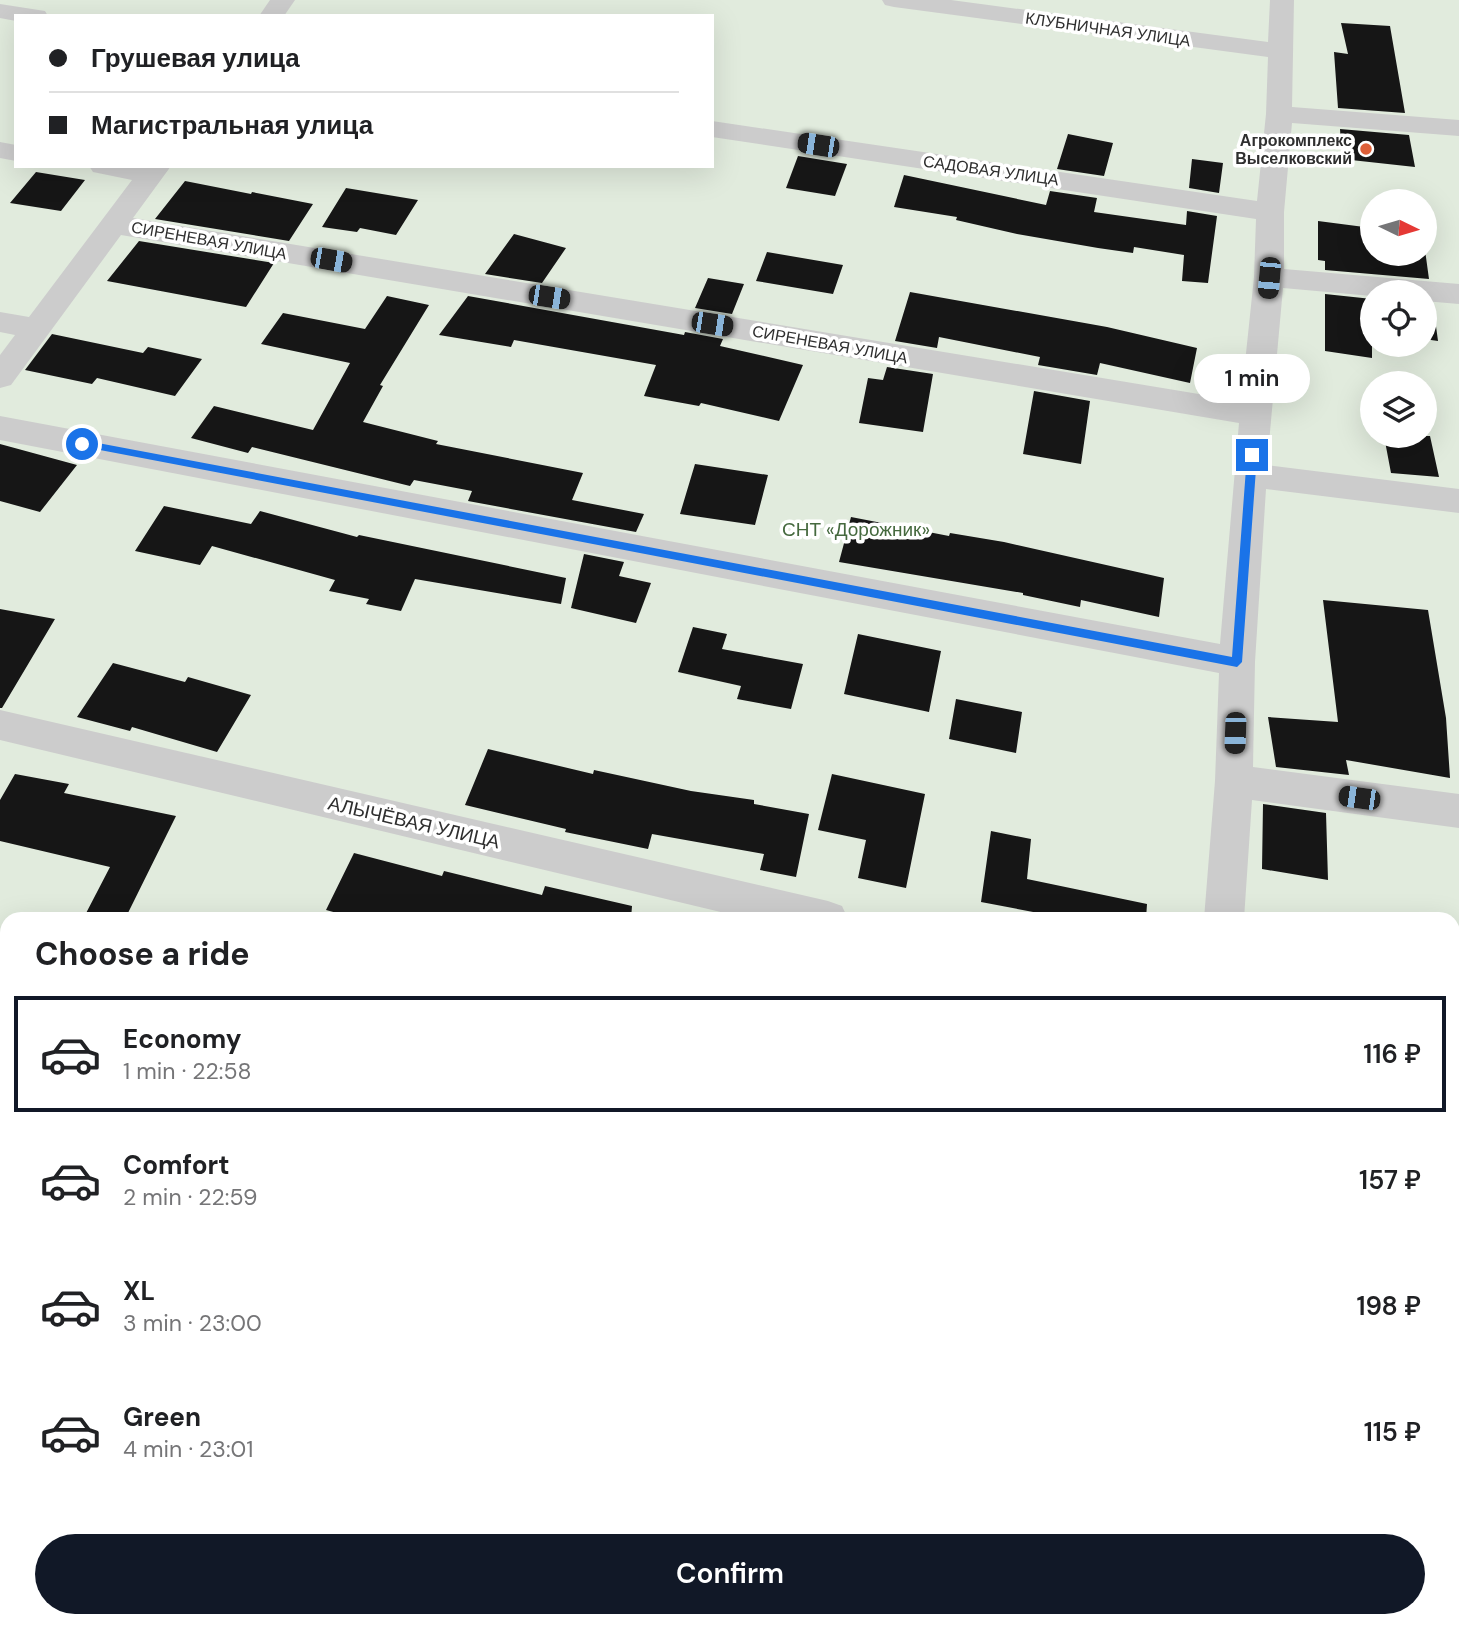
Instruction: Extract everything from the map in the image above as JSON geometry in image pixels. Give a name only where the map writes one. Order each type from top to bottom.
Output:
[{"type":"street","name":"КЛУБНИЧНАЯ УЛИЦА","points":[[894,0],[1280,51]]},
{"type":"street","points":[[1225,912],[1250,475],[1269,278],[1270,212],[1279,114],[1282,0]]},
{"type":"street","points":[[0,10],[24,14]]},
{"type":"street","points":[[1279,114],[1459,128]]},
{"type":"street","name":"САДОВАЯ УЛИЦА","points":[[714,129],[1270,212]]},
{"type":"street","points":[[128,168],[154,170]]},
{"type":"street","points":[[0,377],[154,170]]},
{"type":"street","name":"СИРЕНЕВАЯ УЛИЦА","points":[[113,224],[1257,415]]},
{"type":"street","points":[[1269,278],[1459,294]]},
{"type":"street","points":[[0,322],[35,328]]},
{"type":"street","points":[[0,428],[1237,662]]},
{"type":"street","points":[[1250,475],[1459,501]]},
{"type":"street","name":"АЛЫЧЁВАЯ УЛИЦА","points":[[0,725],[798,912]]},
{"type":"street","points":[[1234,781],[1459,811]]},
{"type":"green space","name":"СНТ «Дорожник»","points":[[0,0],[1459,0],[1459,912],[0,912]]},
{"type":"building","points":[[1341,23],[1390,26],[1405,113],[1338,108],[1334,52],[1348,54]]},
{"type":"building","points":[[1340,129],[1409,135],[1415,167],[1342,159]]},
{"type":"building","points":[[1068,134],[1113,143],[1104,176],[1057,169]]},
{"type":"building","points":[[798,156],[847,164],[835,196],[786,188]]},
{"type":"building","points":[[1192,159],[1223,163],[1219,193],[1189,188]]},
{"type":"building","points":[[36,172],[85,180],[61,211],[10,203]]},
{"type":"building","points":[[904,175],[1046,205],[1050,191],[1097,198],[1094,212],[1186,225],[1187,211],[1217,216],[1208,283],[1182,281],[1184,255],[1134,247],[1133,253],[1098,248],[1017,234],[956,220],[957,217],[894,207]]},
{"type":"building","points":[[185,181],[313,204],[289,241],[155,219]]},
{"type":"building","points":[[346,188],[418,200],[396,235],[360,228],[357,232],[322,227]]},
{"type":"building","points":[[1318,221],[1360,226],[1360,266],[1427,266],[1429,279],[1325,270],[1325,261],[1318,260]]},
{"type":"building","points":[[514,234],[566,248],[542,283],[485,274]]},
{"type":"building","points":[[139,241],[274,263],[246,307],[107,281]]},
{"type":"building","points":[[767,252],[843,265],[833,294],[756,281]]},
{"type":"building","points":[[708,278],[744,284],[732,314],[695,308]]},
{"type":"building","points":[[910,292],[1107,327],[1197,348],[1190,383],[1100,363],[1097,375],[1038,365],[1040,357],[939,337],[937,348],[895,341]]},
{"type":"building","points":[[1325,294],[1360,298],[1360,356],[1325,351]]},
{"type":"building","points":[[387,296],[429,305],[380,385],[383,386],[363,422],[438,441],[436,444],[583,473],[572,500],[644,514],[636,532],[468,501],[472,491],[414,480],[410,486],[252,447],[248,453],[191,438],[214,406],[313,430],[350,363],[261,344],[283,313],[365,329]]},
{"type":"building","points":[[468,296],[684,335],[685,332],[723,339],[720,346],[803,365],[779,421],[701,403],[699,406],[644,396],[656,365],[514,340],[511,347],[439,335]]},
{"type":"building","points":[[52,334],[143,353],[148,347],[202,359],[175,396],[97,378],[92,384],[25,370]]},
{"type":"building","points":[[887,367],[933,374],[923,432],[859,423],[868,378],[883,380]]},
{"type":"building","points":[[1034,391],[1090,401],[1081,464],[1023,454]]},
{"type":"building","points":[[0,444],[77,465],[40,512],[0,501]]},
{"type":"building","points":[[1386,448],[1433,448],[1439,477],[1391,473]]},
{"type":"building","points":[[695,464],[768,475],[755,525],[680,514]]},
{"type":"building","points":[[164,506],[251,524],[260,511],[357,537],[359,535],[566,578],[561,604],[415,579],[401,611],[366,604],[369,599],[329,591],[335,580],[212,546],[200,565],[135,551]]},
{"type":"building","points":[[851,517],[949,536],[950,533],[1004,542],[1164,578],[1159,617],[1081,600],[1080,607],[1023,593],[839,562]]},
{"type":"building","points":[[584,554],[624,562],[619,576],[651,583],[636,623],[571,608]]},
{"type":"building","points":[[1323,600],[1428,610],[1446,718],[1450,778],[1346,760],[1349,775],[1276,767],[1268,717],[1338,722]]},
{"type":"building","points":[[0,609],[55,619],[2,708],[0,708]]},
{"type":"building","points":[[693,627],[727,634],[722,649],[803,664],[791,709],[737,699],[741,686],[678,672]]},
{"type":"building","points":[[858,634],[941,651],[929,712],[844,694]]},
{"type":"building","points":[[113,663],[185,682],[188,677],[251,695],[217,752],[132,727],[130,731],[77,717]]},
{"type":"building","points":[[956,699],[1022,712],[1016,753],[949,739]]},
{"type":"building","points":[[488,749],[593,774],[594,770],[691,791],[754,800],[754,804],[809,814],[796,877],[760,870],[764,854],[652,834],[648,849],[565,832],[566,829],[465,805]]},
{"type":"building","points":[[15,774],[69,784],[64,793],[176,816],[128,912],[87,912],[110,867],[0,841],[0,800]]},
{"type":"building","points":[[832,774],[925,794],[906,888],[858,878],[866,840],[818,830]]},
{"type":"building","points":[[1263,804],[1326,813],[1328,880],[1262,869]]},
{"type":"building","points":[[991,831],[1031,839],[1027,879],[1147,904],[1146,912],[1033,912],[981,902]]},
{"type":"building","points":[[354,853],[442,876],[444,871],[542,895],[545,886],[632,906],[632,912],[326,910]]},
{"type":"place","name":"Агрокомплекс Выселковский","points":[[1366,149]]},
{"type":"route","points":[[82,444],[1237,662],[1252,455]]}]
